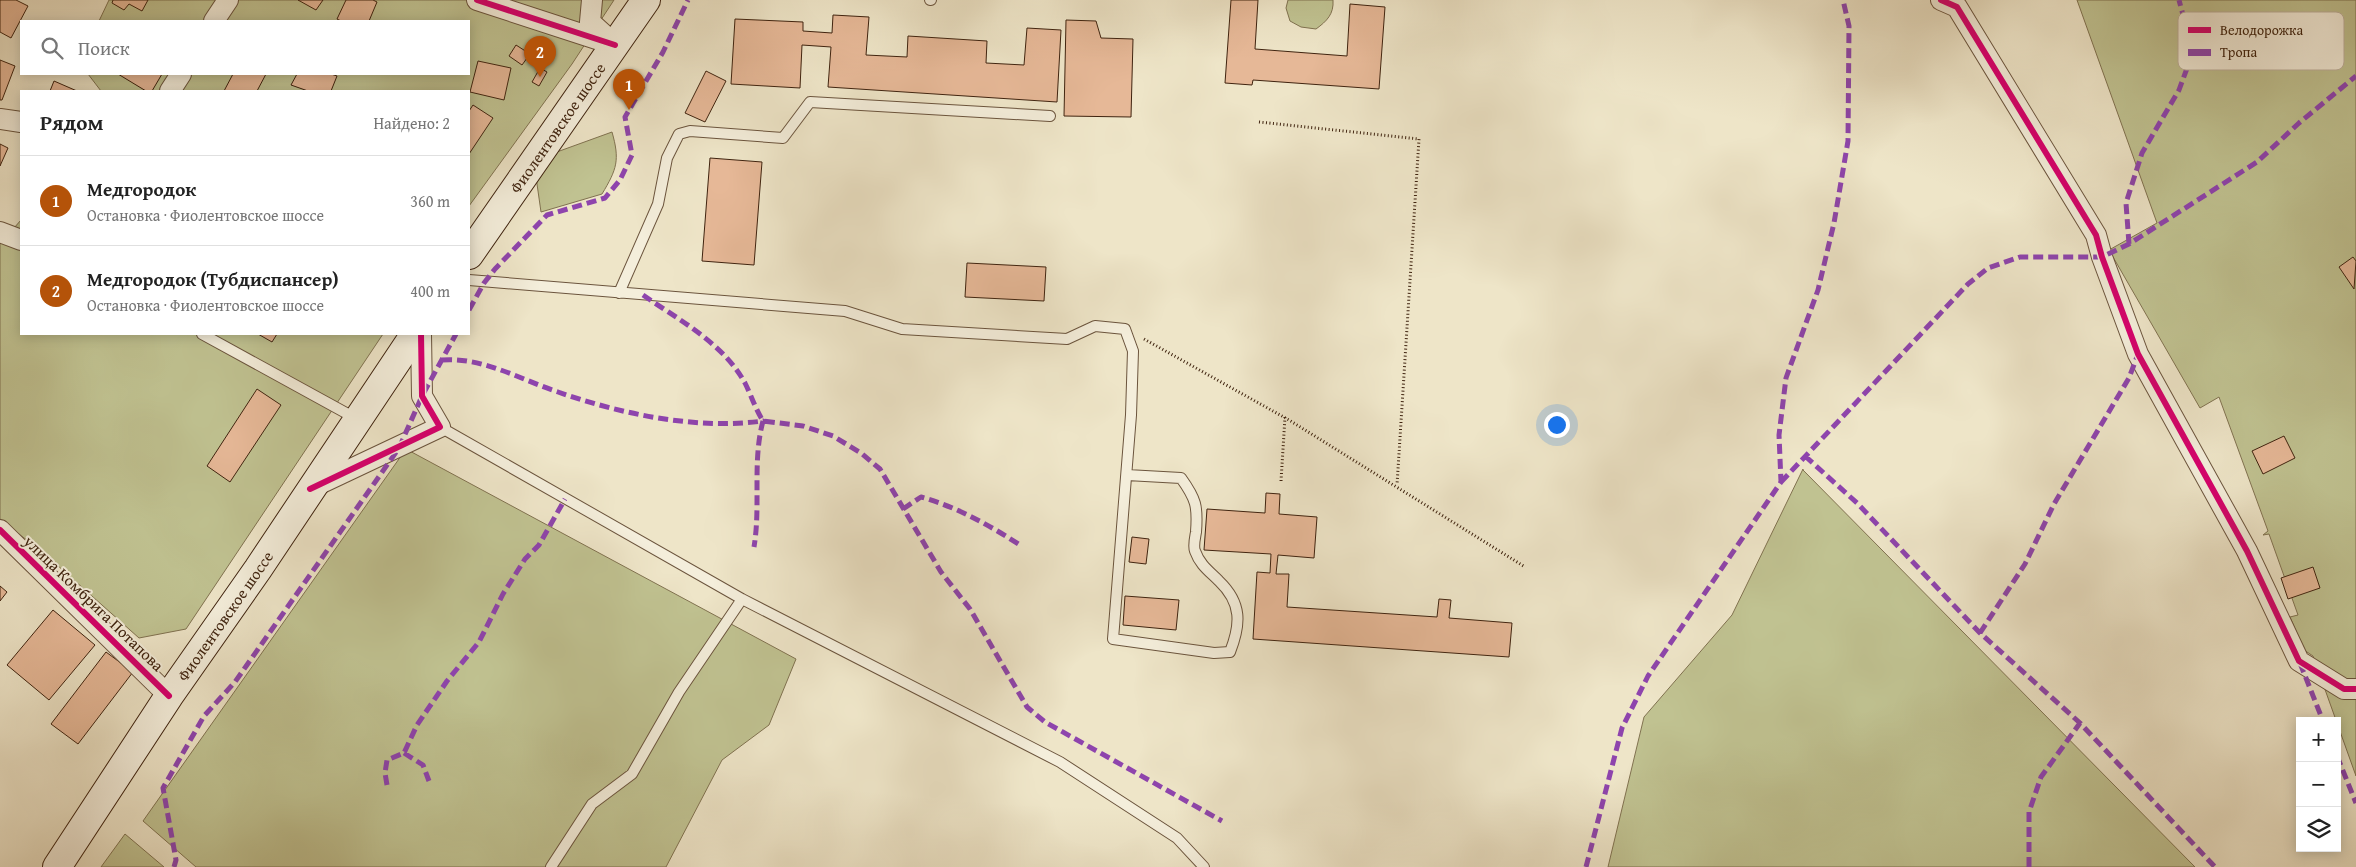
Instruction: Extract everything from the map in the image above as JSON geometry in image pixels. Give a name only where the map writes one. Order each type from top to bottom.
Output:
[{"type":"main road","name":"Фиолентовское шоссе","points":[[473,238],[646,0]]},
{"type":"main road","name":"Фиолентовское шоссе","points":[[57,867],[169,696],[258,568],[414,335]]},
{"type":"street","points":[[215,20],[228,0]]},
{"type":"street","points":[[478,0],[614,45]]},
{"type":"street","points":[[592,0],[590,22],[614,45]]},
{"type":"street","points":[[1941,0],[1957,7],[2096,235],[2102,257],[2138,354],[2247,551],[2299,661],[2344,689],[2356,689]]},
{"type":"street","points":[[171,90],[180,75]]},
{"type":"street","points":[[0,118],[20,122]]},
{"type":"street","points":[[0,232],[20,240]]},
{"type":"street","points":[[310,489],[440,427],[422,396],[420,335]]},
{"type":"street","name":"улица Комбрига Потапова","points":[[0,530],[169,696]]},
{"type":"lane","points":[[619,293],[658,204],[667,158],[679,134],[690,131],[783,138],[810,102],[1050,116]]},
{"type":"lane","points":[[470,280],[845,311],[902,329],[1067,338],[1095,326],[1125,329],[1133,351],[1127,475],[1113,640],[1214,653],[1230,652],[1238,631],[1237,605],[1221,583],[1202,566],[1194,549],[1197,519],[1194,496],[1181,478],[1127,475]]},
{"type":"lane","points":[[204,335],[357,420]]},
{"type":"lane","points":[[440,427],[742,599],[1060,762],[1178,838],[1204,867]]},
{"type":"lane","points":[[551,867],[592,804],[632,774],[679,692],[742,599]]},
{"type":"path","points":[[1259,122],[1419,139],[1397,485]]},
{"type":"path","points":[[1125,329],[1189,362],[1285,417],[1397,485],[1524,567]]},
{"type":"path","points":[[1281,481],[1285,417]]},
{"type":"green space","points":[[109,0],[614,0],[572,64],[470,205],[470,90],[100,90],[89,75],[470,75],[470,20],[99,20]]},
{"type":"green space","points":[[1288,0],[1333,0],[1331,13],[1316,29],[1301,27],[1290,21],[1286,8]]},
{"type":"green space","points":[[2077,0],[2356,0],[2356,776],[2341,734],[2341,717],[2335,717],[2313,656],[2304,650],[2290,617],[2298,615],[2269,534],[2263,535],[2268,531],[2219,397],[2200,408],[2109,250],[2157,223]]},
{"type":"green space","points":[[612,132],[616,150],[616,164],[602,194],[541,212],[536,177],[543,157]]},
{"type":"green space","points":[[20,221],[20,335],[382,335],[186,629],[139,638],[47,556],[0,519],[0,244]]},
{"type":"green space","points":[[406,449],[796,659],[769,725],[722,760],[666,867],[196,867],[143,821]]},
{"type":"green space","points":[[1803,469],[2195,867],[1608,867],[1644,717],[1732,615]]},
{"type":"green space","points":[[125,834],[164,867],[101,867]]},
{"type":"building","points":[[0,0],[16,0],[28,6],[11,38],[0,32]]},
{"type":"building","points":[[113,0],[148,0],[142,11],[129,4],[124,10],[112,3]]},
{"type":"building","points":[[298,0],[323,0],[316,10]]},
{"type":"building","points":[[346,0],[373,0],[377,2],[369,20],[337,19]]},
{"type":"building","points":[[1231,0],[1258,0],[1255,49],[1347,56],[1350,4],[1385,7],[1379,89],[1253,80],[1252,85],[1225,83]]},
{"type":"building","points":[[833,15],[869,17],[866,55],[907,57],[908,36],[987,41],[986,63],[1024,65],[1027,28],[1061,30],[1057,102],[828,87],[831,47],[802,45],[800,88],[731,84],[735,19],[803,22],[803,31],[832,33]]},
{"type":"building","points":[[1066,20],[1096,21],[1101,38],[1133,39],[1131,117],[1064,116]]},
{"type":"building","points":[[516,45],[530,54],[522,65],[509,56]]},
{"type":"building","points":[[0,60],[15,66],[2,100],[0,100]]},
{"type":"building","points":[[478,61],[511,68],[504,100],[470,92]]},
{"type":"building","points":[[540,68],[547,72],[539,86],[532,82]]},
{"type":"building","points":[[706,71],[726,81],[705,122],[685,113]]},
{"type":"building","points":[[120,75],[161,75],[153,90],[144,90]]},
{"type":"building","points":[[232,75],[265,75],[258,90],[225,90]]},
{"type":"building","points":[[296,75],[337,76],[331,90],[305,90],[291,85]]},
{"type":"building","points":[[54,81],[75,90],[50,90]]},
{"type":"building","points":[[473,105],[493,118],[470,152],[470,110]]},
{"type":"building","points":[[0,144],[8,148],[0,166]]},
{"type":"building","points":[[710,158],[762,162],[754,265],[702,261]]},
{"type":"building","points":[[2353,257],[2356,261],[2354,289],[2339,267]]},
{"type":"building","points":[[967,263],[1046,267],[1044,301],[965,297]]},
{"type":"building","points":[[260,335],[276,335],[272,342]]},
{"type":"building","points":[[257,389],[281,405],[230,482],[207,466]]},
{"type":"building","points":[[2284,436],[2295,458],[2263,474],[2252,451]]},
{"type":"building","points":[[1266,493],[1280,494],[1279,514],[1317,517],[1314,558],[1278,555],[1276,574],[1289,574],[1287,607],[1437,617],[1439,599],[1451,600],[1449,618],[1512,623],[1509,657],[1253,639],[1257,572],[1270,573],[1271,554],[1204,550],[1207,509],[1265,513]]},
{"type":"building","points":[[1132,537],[1149,539],[1146,564],[1129,562]]},
{"type":"building","points":[[2313,567],[2320,588],[2288,599],[2281,578]]},
{"type":"building","points":[[0,586],[7,592],[0,601]]},
{"type":"building","points":[[1125,596],[1179,600],[1176,630],[1123,625]]},
{"type":"building","points":[[53,610],[95,645],[49,700],[7,665]]},
{"type":"building","points":[[106,652],[133,672],[78,744],[51,724]]},
{"type":"marked path","points":[[470,308],[484,283],[495,269],[547,215],[605,198],[620,180],[632,155],[625,117],[663,52],[688,0]]},
{"type":"marked path","points":[[1586,867],[1622,728],[1648,676],[1781,482],[1779,435],[1786,378],[1818,290],[1834,223],[1848,141],[1849,26],[1843,0]]},
{"type":"marked path","points":[[2179,0],[2182,12]]},
{"type":"marked path","points":[[2129,244],[2126,203],[2142,153],[2179,90],[2186,70]]},
{"type":"marked path","points":[[1781,482],[1968,284],[1988,268],[2020,257],[2102,257],[2129,244],[2257,162],[2299,123],[2356,76]]},
{"type":"marked path","points":[[643,295],[699,333],[725,356],[745,383],[763,421],[803,426],[833,436],[861,453],[880,469],[941,572],[970,609],[1027,707],[1045,722],[1222,821]]},
{"type":"marked path","points":[[174,867],[176,860],[163,788],[204,716],[235,682],[399,448],[422,396],[455,335]]},
{"type":"marked path","points":[[1980,633],[2025,564],[2054,504],[2129,378],[2138,354]]},
{"type":"marked path","points":[[442,360],[457,360],[486,365],[582,400],[659,418],[685,422],[712,423],[763,421],[758,452],[757,515],[754,547]]},
{"type":"marked path","points":[[1805,456],[1857,503],[1980,633],[2080,723],[2215,867]]},
{"type":"marked path","points":[[903,509],[921,497],[972,517],[1020,545]]},
{"type":"marked path","points":[[387,785],[385,773],[387,760],[404,753],[417,725],[447,681],[479,642],[503,594],[525,559],[539,545],[565,499]]},
{"type":"marked path","points":[[2300,663],[2321,717]]},
{"type":"marked path","points":[[2029,867],[2029,812],[2041,777],[2080,723]]},
{"type":"marked path","points":[[404,753],[423,765],[429,781]]},
{"type":"marked path","points":[[2339,762],[2356,803]]},
{"type":"cycle path","points":[[477,0],[615,45]]},
{"type":"cycle path","points":[[1941,0],[1957,7],[2096,235],[2102,257],[2138,354],[2247,551],[2299,661],[2344,689],[2356,689]]},
{"type":"cycle path","points":[[310,489],[440,427],[422,396],[421,335]]},
{"type":"cycle path","points":[[0,530],[169,696]]},
{"type":"place","name":"Медгородок (Тубдиспансер)","points":[[540,77]]},
{"type":"place","name":"Медгородок","points":[[629,110]]}]
